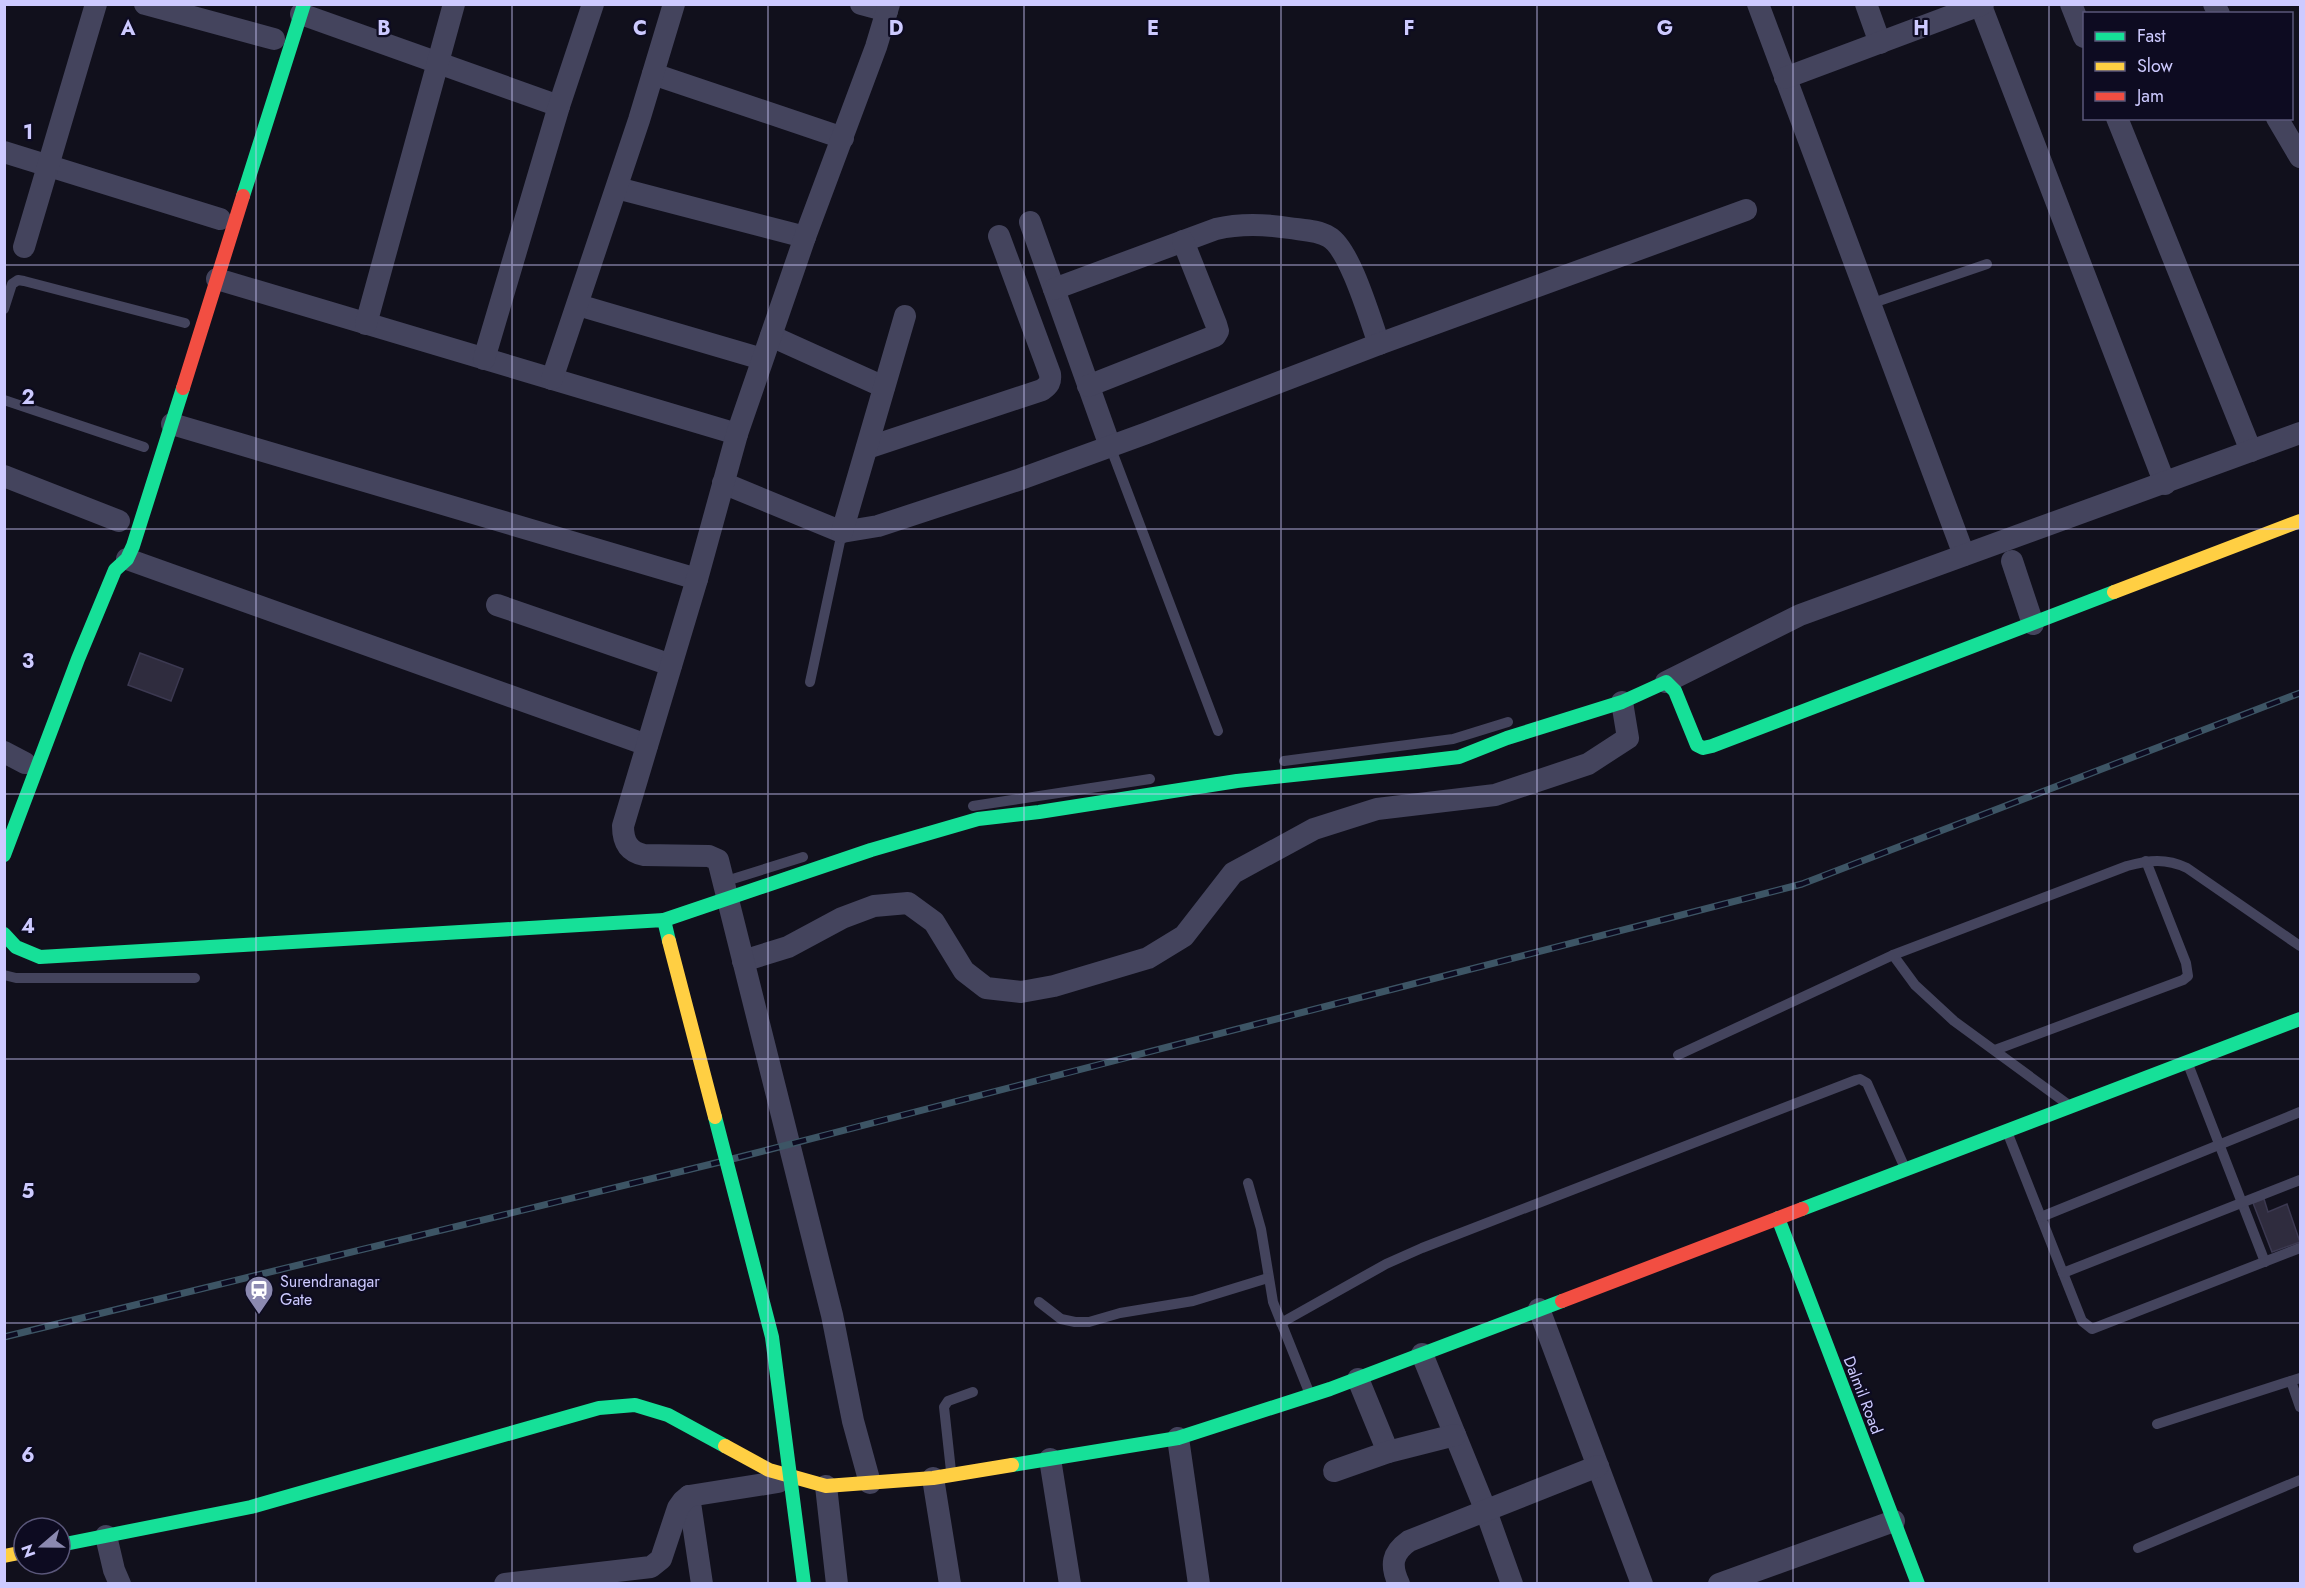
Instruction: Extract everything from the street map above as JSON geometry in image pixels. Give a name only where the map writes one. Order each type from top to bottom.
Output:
[{"type":"street","points":[[24,247],[96,4]]},
{"type":"street","points":[[145,4],[274,38]]},
{"type":"street","points":[[366,324],[440,63],[454,4]]},
{"type":"street","points":[[484,359],[559,106],[593,4]]},
{"type":"street","points":[[552,379],[617,188],[674,4]]},
{"type":"street","points":[[861,4],[888,8],[737,434],[697,579],[623,826],[623,837],[629,848],[644,855],[714,857],[718,860],[832,1315],[853,1421],[870,1483]]},
{"type":"street","points":[[1758,4],[1964,555]]},
{"type":"street","points":[[1866,4],[1880,43]]},
{"type":"street","points":[[2071,4],[2083,32]]},
{"type":"street","points":[[1785,78],[1880,43],[1935,13],[1982,5],[2165,484]]},
{"type":"street","points":[[4,815],[25,763],[118,561],[133,546],[303,9],[440,63],[559,106]]},
{"type":"street","points":[[653,74],[843,138]]},
{"type":"street","points":[[2118,120],[2251,451]]},
{"type":"street","points":[[2278,120],[2301,158]]},
{"type":"street","points":[[4,152],[220,218]]},
{"type":"street","points":[[617,188],[805,237]]},
{"type":"street","points":[[723,483],[842,532],[878,526],[1018,480],[1379,344],[1746,210]]},
{"type":"street","points":[[1030,222],[1110,446]]},
{"type":"street","points":[[1054,288],[1234,224],[1263,224],[1322,233],[1332,238],[1346,256],[1379,344]]},
{"type":"street","points":[[867,448],[1042,390],[1048,386],[1051,381],[1050,374],[999,236]]},
{"type":"street","points":[[1089,386],[1215,336],[1218,331],[1216,324],[1183,241]]},
{"type":"street","points":[[218,279],[737,434]]},
{"type":"street","points":[[578,305],[762,359]]},
{"type":"street","points":[[842,532],[905,316]]},
{"type":"street","points":[[771,336],[884,387]]},
{"type":"street","points":[[172,424],[697,579]]},
{"type":"street","points":[[4,934],[16,946],[40,957],[664,920],[871,850],[978,819],[1040,812],[1237,781],[1459,757],[1618,697],[1666,682],[1800,615],[2301,434]]},
{"type":"street","points":[[4,476],[119,521]]},
{"type":"street","points":[[1666,682],[1675,691],[1697,745],[1703,748],[2301,521]]},
{"type":"street","points":[[118,561],[647,746]]},
{"type":"street","points":[[4,855],[78,659],[118,561]]},
{"type":"street","points":[[2012,561],[2033,624]]},
{"type":"street","points":[[497,605],[671,665]]},
{"type":"street","points":[[743,961],[788,947],[842,918],[874,906],[908,903],[934,922],[964,971],[986,987],[1021,992],[1054,986],[1148,958],[1184,936],[1233,873],[1314,830],[1377,809],[1495,795],[1588,764],[1628,738],[1618,697]]},
{"type":"street","points":[[4,752],[25,763]]},
{"type":"street","points":[[664,920],[772,1337],[804,1584]]},
{"type":"street","points":[[505,1584],[651,1567],[661,1559],[678,1509],[682,1501],[689,1496],[778,1477],[826,1486],[942,1476],[1178,1438],[1358,1378],[2301,1019]]},
{"type":"street","name":"Dalmil Road","points":[[1778,1218],[1918,1584]]},
{"type":"street","points":[[1539,1309],[1642,1584]]},
{"type":"street","points":[[1422,1354],[1486,1511],[1512,1584]]},
{"type":"street","points":[[1358,1378],[1388,1452]]},
{"type":"street","points":[[72,1543],[251,1507],[599,1408],[635,1405],[668,1415],[778,1477],[789,1584]]},
{"type":"street","points":[[1334,1471],[1388,1452],[1455,1435]]},
{"type":"street","points":[[1178,1438],[1199,1584]]},
{"type":"street","points":[[1050,1459],[1070,1584]]},
{"type":"street","points":[[1399,1584],[1393,1572],[1392,1561],[1398,1549],[1409,1541],[1598,1466]]},
{"type":"street","points":[[942,1476],[950,1584]]},
{"type":"street","points":[[826,1486],[837,1584]]},
{"type":"street","points":[[689,1496],[702,1584]]},
{"type":"street","points":[[1719,1584],[1894,1521]]},
{"type":"street","points":[[106,1536],[120,1584]]},
{"type":"lane","points":[[1870,304],[1987,264]]},
{"type":"lane","points":[[4,309],[12,284],[18,280],[185,323]]},
{"type":"lane","points":[[4,400],[144,447]]},
{"type":"lane","points":[[1110,446],[1218,730]]},
{"type":"lane","points":[[810,682],[842,532]]},
{"type":"lane","points":[[1271,762],[1453,739],[1517,719]]},
{"type":"lane","points":[[965,808],[986,802],[1156,778]]},
{"type":"lane","points":[[723,882],[812,854]]},
{"type":"lane","points":[[1678,1055],[1893,955],[2127,866],[2146,861],[2174,862],[2187,868],[2301,946]]},
{"type":"lane","points":[[1995,1050],[2183,980],[2188,976],[2186,963],[2146,861]]},
{"type":"lane","points":[[1893,955],[1930,1001],[2071,1106]]},
{"type":"lane","points":[[4,975],[16,978],[195,978]]},
{"type":"lane","points":[[2187,1062],[2265,1262]]},
{"type":"lane","points":[[1281,1323],[1386,1264],[1422,1248],[1860,1078],[1867,1083],[1905,1170]]},
{"type":"lane","points":[[2041,1217],[2301,1112]]},
{"type":"lane","points":[[2007,1131],[2082,1321],[2092,1329],[2301,1248]]},
{"type":"lane","points":[[2063,1273],[2301,1180]]},
{"type":"lane","points":[[1248,1183],[1261,1229],[1268,1278],[1281,1323],[1310,1395]]},
{"type":"lane","points":[[1039,1302],[1061,1319],[1089,1322],[1128,1312],[1193,1301],[1268,1278]]},
{"type":"lane","points":[[2157,1424],[2296,1379],[2301,1407]]},
{"type":"lane","points":[[942,1476],[944,1407],[948,1401],[973,1392]]},
{"type":"lane","points":[[2138,1548],[2301,1480]]},
{"type":"building","points":[[140,653],[183,669],[171,701],[128,685]]},
{"type":"building","points":[[2264,1199],[2268,1212],[2287,1204],[2300,1242],[2272,1252],[2253,1203]]},
{"type":"railway","points":[[4,1337],[732,1159],[1802,884],[2300,693]]},
{"type":"traffic: fast","points":[[243,196],[304,4]]},
{"type":"traffic: fast","points":[[4,855],[78,659],[115,570],[127,559],[133,546],[183,388]]},
{"type":"traffic: fast","points":[[1417,762],[1459,757],[1507,738],[1622,702],[1666,682],[1675,691],[1697,745],[1703,748],[1712,746],[2114,592]]},
{"type":"traffic: fast","points":[[664,920],[871,850],[978,819],[1039,812],[1237,781],[1417,762]]},
{"type":"traffic: fast","points":[[4,934],[16,947],[40,957],[664,920],[669,941]]},
{"type":"traffic: fast","points":[[1802,1209],[2300,1019]]},
{"type":"traffic: fast","points":[[715,1117],[772,1337],[804,1584]]},
{"type":"traffic: fast","points":[[1778,1218],[1918,1584]]},
{"type":"traffic: fast","points":[[1012,1465],[1178,1438],[1330,1389],[1562,1301]]},
{"type":"traffic: fast","points":[[72,1543],[251,1507],[599,1408],[635,1405],[668,1415],[725,1446]]},
{"type":"traffic: slow","points":[[2114,592],[2300,521]]},
{"type":"traffic: slow","points":[[669,941],[715,1117]]},
{"type":"traffic: slow","points":[[725,1446],[769,1470],[826,1486],[933,1478],[1012,1465]]},
{"type":"traffic: slow","points":[[4,1556],[12,1554]]},
{"type":"traffic: jam","points":[[183,388],[243,196]]},
{"type":"traffic: jam","points":[[1562,1301],[1802,1209]]},
{"type":"place","name":"Surendranagar Gate","points":[[259,1316]]}]
